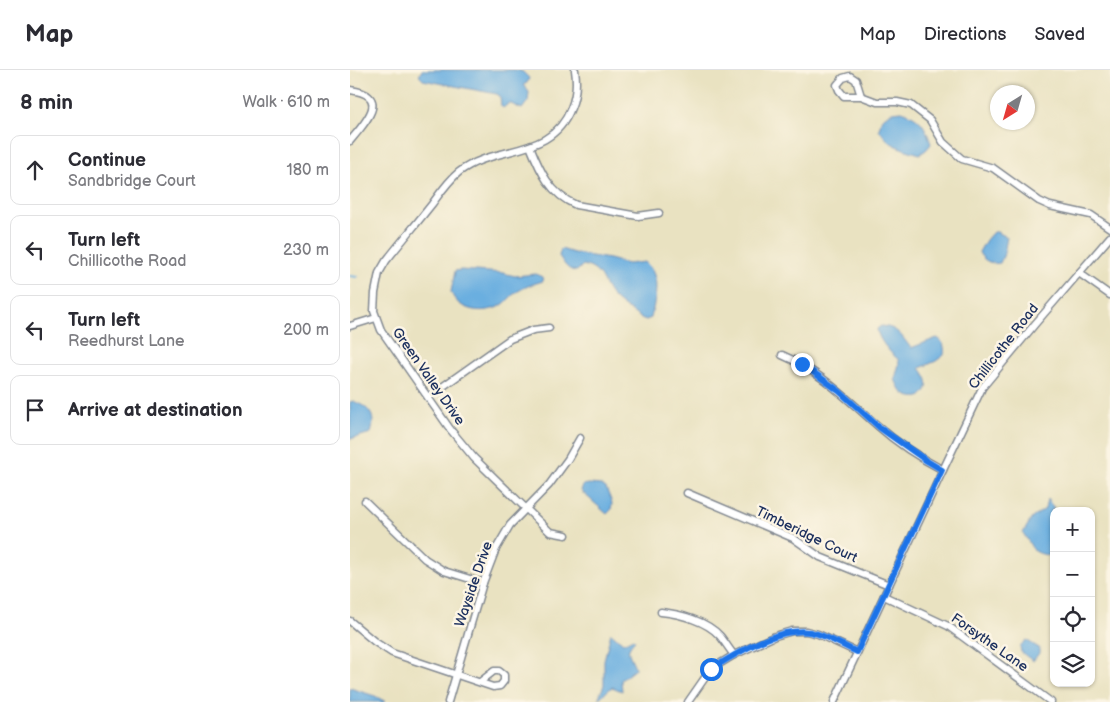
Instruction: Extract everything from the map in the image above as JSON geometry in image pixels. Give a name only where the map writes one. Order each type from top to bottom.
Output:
[{"type":"street","name":"Green Valley Drive","points":[[566,535],[550,532],[474,458],[450,429],[389,342],[376,318],[375,293],[379,273],[386,261],[459,172],[474,163],[530,146],[558,130],[567,118],[574,100],[575,70]]},
{"type":"street","points":[[350,90],[366,94],[372,103],[373,110],[350,141]]},
{"type":"street","points":[[861,96],[877,102],[896,102],[911,105],[930,120],[942,142],[962,159],[994,168],[1039,201],[1050,206],[1091,215],[1110,228]]},
{"type":"street","points":[[530,146],[539,170],[549,185],[569,202],[590,208],[638,216],[659,213]]},
{"type":"street","name":"Chillicothe Road","points":[[834,702],[982,388],[1007,356],[1110,237]]},
{"type":"street","points":[[1079,273],[1110,295]]},
{"type":"street","points":[[350,326],[376,318]]},
{"type":"street","points":[[428,397],[510,339],[533,330],[549,328]]},
{"type":"street","points":[[782,355],[807,368],[839,391],[880,428],[942,470]]},
{"type":"street","name":"Wayside Drive","points":[[448,702],[484,583],[501,539],[510,525],[549,485],[568,459],[580,438]]},
{"type":"street","name":"Timberidge Court","points":[[687,494],[793,538],[820,557],[889,586]]},
{"type":"street","points":[[364,501],[425,559],[444,571],[484,583]]},
{"type":"street","name":"Forsythe Lane","points":[[884,596],[948,626],[1051,702]]},
{"type":"street","points":[[662,612],[675,613],[707,626],[719,635],[734,655]]},
{"type":"street","points":[[350,621],[374,642],[392,653],[480,682]]},
{"type":"street","points":[[688,702],[711,669],[734,655],[775,636],[792,631],[806,631],[818,634],[857,652]]},
{"type":"water","points":[[422,70],[516,70],[523,72],[529,78],[527,83],[523,85],[529,92],[528,101],[522,109],[509,103],[503,108],[500,96],[497,94],[423,80],[419,76]]},
{"type":"water","points":[[902,111],[914,116],[927,132],[931,144],[920,154],[902,148],[887,140],[879,129],[882,118],[892,112]]},
{"type":"water","points":[[993,232],[1007,237],[1004,254],[1000,263],[988,261],[979,252]]},
{"type":"water","points":[[561,249],[628,264],[645,262],[654,274],[656,288],[651,318],[646,320],[641,318],[618,302],[599,275],[590,267],[583,265],[577,271],[568,268],[559,256]]},
{"type":"water","points":[[455,271],[503,273],[515,276],[536,274],[542,277],[543,281],[521,289],[504,304],[480,311],[466,308],[455,299],[451,292]]},
{"type":"water","points":[[881,326],[896,330],[911,348],[937,338],[943,343],[944,355],[920,368],[928,383],[926,390],[920,397],[907,396],[899,388],[895,379],[899,364],[898,359],[882,341],[877,329]]},
{"type":"water","points":[[353,401],[370,412],[373,426],[371,433],[350,439],[350,402]]},
{"type":"water","points":[[583,485],[601,485],[606,488],[612,503],[611,510],[607,514],[581,491]]},
{"type":"water","points":[[1047,499],[1053,507],[1050,507],[1050,556],[1039,553],[1033,549],[1023,533],[1032,518],[1045,509]]},
{"type":"water","points":[[611,633],[623,643],[633,638],[635,640],[630,646],[629,655],[635,669],[621,680],[622,691],[612,687],[598,699],[604,685],[604,660]]},
{"type":"water","points":[[1026,640],[1039,648],[1039,653],[1033,661],[1021,652],[1020,646]]},
{"type":"water","points":[[350,688],[375,696],[386,702],[350,702]]},
{"type":"waterway","points":[[350,276],[357,277]]},
{"type":"route","points":[[711,669],[734,655],[775,636],[792,631],[806,631],[818,634],[857,652],[942,470],[880,428],[839,391],[802,364]]}]
